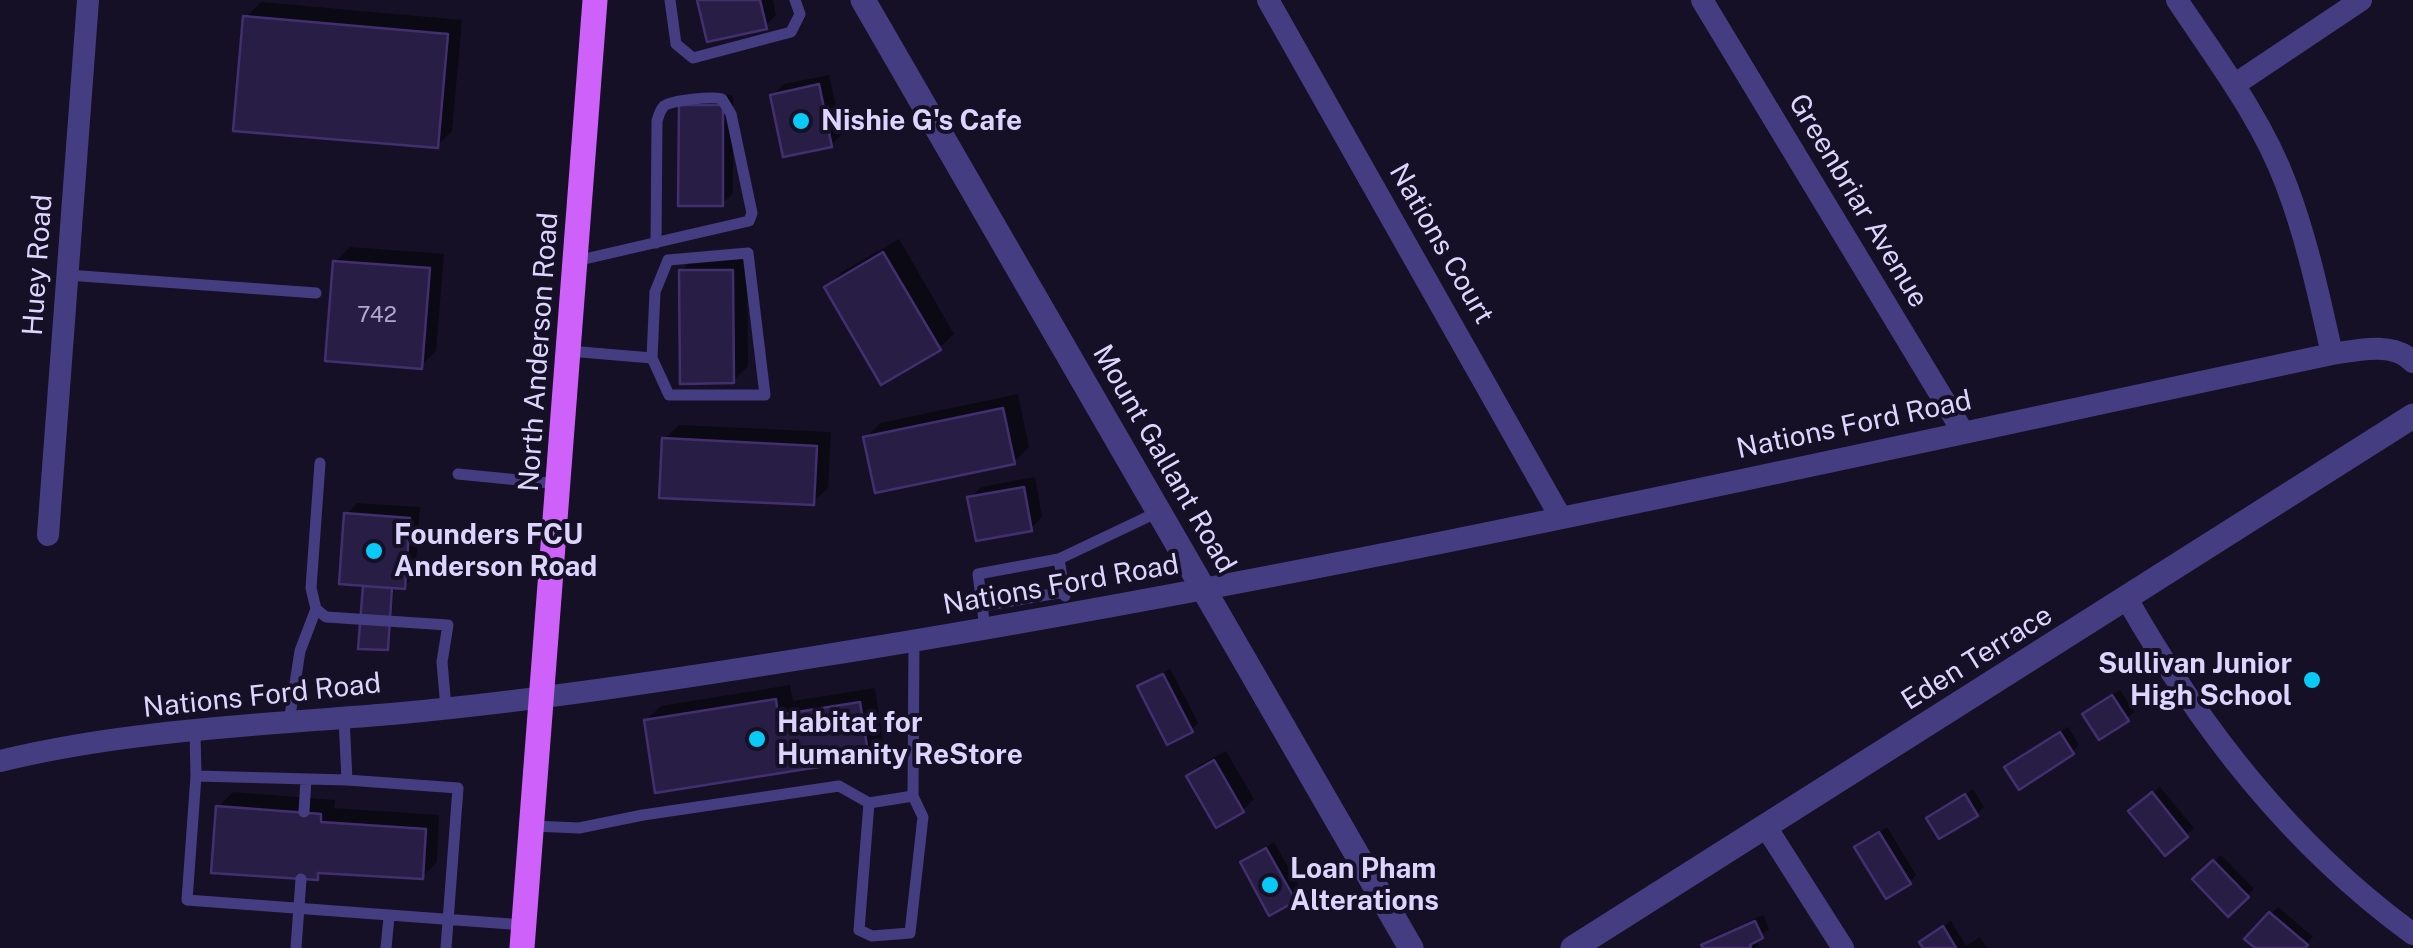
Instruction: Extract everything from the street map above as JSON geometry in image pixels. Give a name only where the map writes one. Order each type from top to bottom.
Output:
[{"type":"main road","name":"North Anderson Road","points":[[524,936],[595,0]]},
{"type":"street","name":"Huey Road","points":[[48,535],[88,0]]},
{"type":"street","name":"Mount Gallant Road","points":[[863,0],[1411,948]]},
{"type":"street","name":"Nations Court","points":[[1268,0],[1562,518]]},
{"type":"street","name":"Greenbriar Avenue","points":[[1702,0],[1962,432]]},
{"type":"street","points":[[2177,0],[2254,116],[2285,181],[2308,249],[2332,354]]},
{"type":"street","points":[[2234,86],[2360,0]]},
{"type":"street","name":"Nations Ford Road","points":[[0,761],[39,751],[196,732],[543,699],[914,641],[984,618],[1066,604],[1205,590],[2332,354],[2372,347],[2409,356],[2413,362]]},
{"type":"street","name":"Eden Terrace","points":[[1572,948],[2413,416]]},
{"type":"street","points":[[2127,599],[2198,716],[2239,770],[2331,867],[2413,934]]},
{"type":"street","points":[[1766,827],[1842,948]]},
{"type":"lane","points":[[670,0],[676,44],[693,58],[791,32],[800,14],[795,0]]},
{"type":"lane","points":[[576,261],[660,242],[749,222],[752,212],[731,114],[722,99],[667,104],[656,120],[660,242],[668,260],[655,292],[652,358],[669,395],[765,394],[748,252],[668,260]]},
{"type":"lane","points":[[68,275],[316,293]]},
{"type":"lane","points":[[569,352],[652,358]]},
{"type":"lane","points":[[289,722],[300,650],[316,609],[311,588],[320,463]]},
{"type":"lane","points":[[458,474],[560,484]]},
{"type":"lane","points":[[984,618],[978,574],[1058,559],[1160,511]]},
{"type":"lane","points":[[1058,559],[1066,604]]},
{"type":"lane","points":[[316,609],[326,617],[448,625],[442,662],[446,708]]},
{"type":"lane","points":[[868,802],[859,930],[872,936],[910,933],[923,817],[912,796],[914,641]]},
{"type":"lane","points":[[344,718],[347,780]]},
{"type":"lane","points":[[196,732],[187,900],[447,921],[524,936]]},
{"type":"lane","points":[[196,776],[458,788],[446,948]]},
{"type":"lane","points":[[304,812],[306,779]]},
{"type":"lane","points":[[533,826],[579,828],[839,786],[868,802],[912,796]]},
{"type":"lane","points":[[296,948],[301,879]]},
{"type":"lane","points":[[386,948],[389,916]]},
{"type":"building","points":[[697,0],[760,0],[767,29],[707,42]]},
{"type":"building","points":[[243,16],[448,34],[438,148],[233,131]]},
{"type":"building","name":"Nishie G's Cafe","points":[[819,84],[832,147],[783,157],[770,95]]},
{"type":"building","points":[[679,105],[723,105],[723,206],[678,206]]},
{"type":"building","points":[[883,252],[941,350],[881,385],[824,287]]},
{"type":"building","points":[[333,261],[430,268],[422,369],[325,361]]},
{"type":"building","points":[[679,270],[733,270],[734,383],[680,384]]},
{"type":"building","points":[[1003,408],[1015,464],[875,493],[863,437]]},
{"type":"building","points":[[662,438],[817,446],[814,505],[659,498]]},
{"type":"building","points":[[1024,487],[1032,531],[976,541],[967,497]]},
{"type":"building","name":"Founders FCU Anderson Road","points":[[344,513],[410,518],[405,589],[339,584]]},
{"type":"building","points":[[363,586],[392,588],[388,650],[358,649]]},
{"type":"building","points":[[1163,674],[1193,732],[1167,745],[1137,686]]},
{"type":"building","points":[[2112,695],[2129,721],[2099,740],[2082,714]]},
{"type":"building","name":"Habitat for Humanity ReStore","points":[[776,699],[778,715],[860,702],[869,759],[655,793],[644,720]]},
{"type":"building","points":[[2060,732],[2074,754],[2019,790],[2004,767]]},
{"type":"building","points":[[1214,760],[1244,812],[1216,828],[1186,776]]},
{"type":"building","points":[[2152,792],[2188,837],[2165,856],[2128,811]]},
{"type":"building","points":[[1965,794],[1978,816],[1939,839],[1926,818]]},
{"type":"building","points":[[216,806],[321,814],[321,822],[426,829],[423,879],[318,873],[318,880],[211,873]]},
{"type":"building","points":[[1879,832],[1911,884],[1886,899],[1854,847]]},
{"type":"building","points":[[1266,848],[1296,901],[1269,916],[1240,862]]},
{"type":"building","points":[[2213,860],[2249,897],[2228,917],[2192,879]]},
{"type":"building","points":[[2269,912],[2308,945],[2255,948],[2244,939]]},
{"type":"building","points":[[1755,921],[1763,938],[1751,948],[1701,945]]},
{"type":"building","points":[[1943,926],[1956,948],[1923,948],[1919,942]]},
{"type":"place","name":"Nishie G's Cafe","points":[[801,121]]},
{"type":"place","name":"Founders FCU Anderson Road","points":[[374,551]]},
{"type":"place","name":"Sullivan Junior High School","points":[[2312,680]]},
{"type":"place","name":"Habitat for Humanity ReStore","points":[[757,739]]},
{"type":"place","name":"Loan Pham Alterations","points":[[1270,885]]}]
